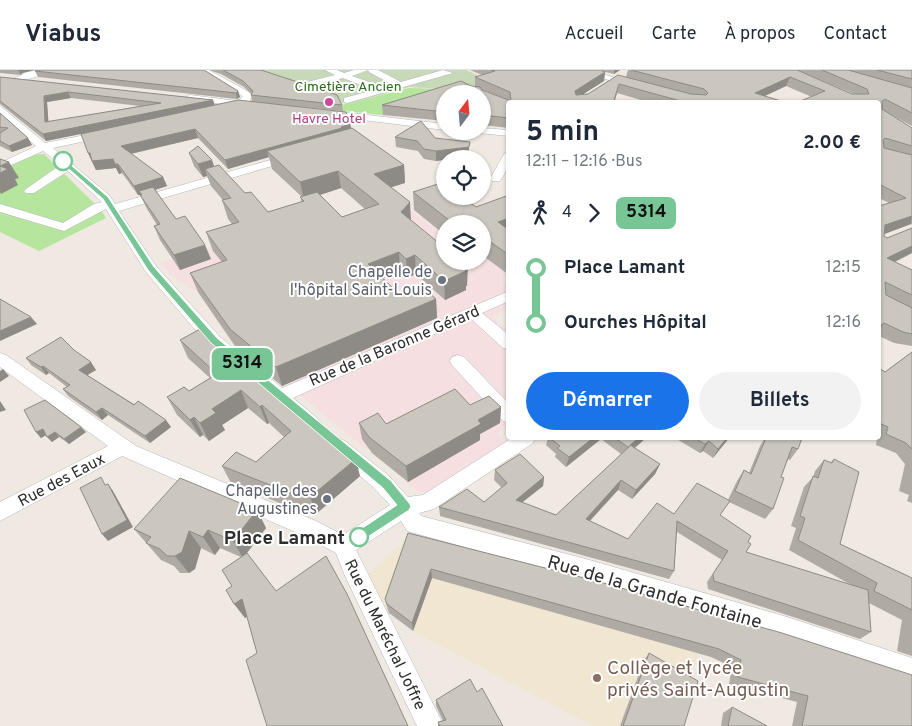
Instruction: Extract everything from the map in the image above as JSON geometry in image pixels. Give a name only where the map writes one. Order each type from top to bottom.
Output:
[{"type":"street","points":[[36,82],[11,79],[55,70]]},
{"type":"street","points":[[203,70],[248,95],[248,98],[241,104],[217,111]]},
{"type":"street","points":[[330,70],[383,90]]},
{"type":"street","points":[[310,84],[364,70]]},
{"type":"street","points":[[372,70],[400,85]]},
{"type":"street","points":[[347,100],[437,75],[449,73],[451,76],[457,77],[437,75],[427,70]]},
{"type":"street","points":[[581,70],[644,88]]},
{"type":"street","points":[[602,88],[625,73]]},
{"type":"street","points":[[178,97],[257,106]]},
{"type":"street","name":"Rue de la Grande Fontaine","points":[[0,110],[43,147],[54,153],[105,198],[151,269],[214,340],[387,485],[405,506],[414,524],[586,570],[815,638],[912,671]]},
{"type":"street","points":[[314,112],[436,126]]},
{"type":"street","points":[[358,131],[359,117]]},
{"type":"street","points":[[0,167],[43,147],[113,132]]},
{"type":"street","points":[[491,132],[506,133]]},
{"type":"street","points":[[0,208],[64,227],[98,207],[111,206],[304,154]]},
{"type":"street","points":[[496,179],[506,160]]},
{"type":"street","points":[[30,190],[60,170],[70,167]]},
{"type":"street","name":"Rue de la Baronne Gérard","points":[[280,396],[506,296]]},
{"type":"street","points":[[472,312],[506,341]]},
{"type":"street","name":"Rue du Maréchal Joffre","points":[[0,359],[129,452],[309,528],[344,546],[353,569],[430,726]]},
{"type":"street","points":[[461,360],[499,400],[506,411]]},
{"type":"street","points":[[344,546],[405,506],[427,503],[523,440]]},
{"type":"street","name":"Rue des Eaux","points":[[0,512],[123,446]]},
{"type":"shaded area","points":[[404,205],[430,225],[436,223],[436,270],[491,270],[491,261],[506,273],[506,277],[501,280],[506,284],[506,309],[492,317],[506,329],[506,426],[498,432],[508,445],[432,493],[417,491],[370,450],[363,447],[226,334],[198,292],[169,274],[160,263],[276,226],[345,225]]},
{"type":"shaded area","name":"Collège et lycée privés Saint-Augustin","points":[[404,541],[708,619],[678,726],[593,726],[413,631],[386,610],[367,575]]},
{"type":"green space","name":"Cimetière Ancien","points":[[245,70],[466,70],[490,81],[476,85],[436,85],[436,88],[409,87],[347,104]]},
{"type":"green space","points":[[409,88],[436,89],[436,97],[383,115],[326,109]]},
{"type":"green space","name":"Cimetière Ancien","points":[[491,95],[506,102],[491,97]]},
{"type":"green space","points":[[44,154],[101,210],[106,218],[39,251],[0,232],[0,171],[32,155]]},
{"type":"building","points":[[204,70],[238,91],[236,93],[35,71]]},
{"type":"building","points":[[223,70],[261,70],[337,95],[342,105],[251,95],[253,91],[243,81]]},
{"type":"building","points":[[491,70],[601,70],[605,72],[575,91],[576,95],[588,94],[618,75],[691,94],[706,95],[708,93],[704,89],[631,70],[797,70],[852,94],[869,94],[867,89],[822,70],[848,70],[912,88],[912,113],[885,99],[882,101],[882,109],[912,128],[912,146],[885,138],[883,140],[884,148],[912,155],[912,216],[885,225],[884,236],[887,238],[912,228],[912,246],[887,258],[912,270],[912,295],[885,282],[886,295],[912,308],[912,334],[884,323],[881,325],[881,205],[906,198],[881,185],[881,100],[803,100],[825,91],[790,77],[755,93],[778,100],[677,100],[619,84],[614,100],[511,100],[510,92],[475,77],[495,71]]},
{"type":"building","points":[[877,70],[912,70],[912,79]]},
{"type":"building","points":[[0,77],[213,100],[43,134],[0,101]],"holes":[[[68,92],[161,103],[45,122],[44,96]]]},
{"type":"building","points":[[461,81],[469,85],[448,85]]},
{"type":"building","points":[[436,89],[436,111],[382,105]]},
{"type":"building","points":[[491,93],[508,100],[506,100],[506,118],[491,116]]},
{"type":"building","points":[[238,100],[346,112],[350,124],[342,128],[225,160],[195,129],[121,146],[163,177],[134,186],[113,159],[92,161],[81,134]]},
{"type":"building","points":[[0,113],[28,138],[9,146],[0,141],[0,133],[8,128],[0,127]]},
{"type":"building","points":[[421,121],[436,140],[470,142],[469,147],[436,151],[424,149],[417,141],[395,137]]},
{"type":"building","points":[[352,128],[404,165],[374,174],[410,202],[401,212],[436,241],[436,270],[466,271],[444,281],[415,255],[406,259],[399,252],[368,264],[400,295],[421,286],[436,299],[276,367],[230,329],[190,273],[227,260],[206,232],[239,222],[222,200],[231,198],[205,169],[219,165],[245,193],[251,192],[268,212],[304,201],[300,197],[317,192],[342,217],[379,204],[338,171],[300,182],[267,151]]},
{"type":"building","points":[[198,146],[212,160],[198,164],[189,153]]},
{"type":"building","points":[[0,159],[9,162],[0,166]]},
{"type":"building","points":[[0,166],[8,169],[0,173]]},
{"type":"building","points":[[436,185],[436,205],[473,205],[476,207],[491,205],[491,202],[506,196],[506,219],[498,222],[506,228],[506,253],[491,242],[491,215],[442,215],[413,192]]},
{"type":"building","points":[[153,187],[176,219],[185,216],[205,245],[174,255],[154,226],[160,224],[140,195],[142,195],[139,191]]},
{"type":"building","points":[[0,299],[31,317],[0,331]]},
{"type":"building","points":[[200,329],[244,379],[252,373],[356,459],[310,497],[293,494],[222,466],[236,452],[256,462],[291,431],[262,405],[260,407],[241,390],[212,409],[216,413],[200,423],[194,417],[190,420],[167,397],[184,387],[189,391],[217,374],[180,340]]},
{"type":"building","points":[[61,337],[74,350],[91,362],[79,370],[134,405],[138,401],[166,420],[145,436],[102,408],[96,412],[63,389],[70,385],[43,366],[41,367],[26,358]]},
{"type":"building","points":[[912,352],[912,449],[906,443],[886,434],[888,427],[881,424],[881,369],[885,372]]},
{"type":"building","points":[[455,389],[470,405],[489,396],[501,407],[478,420],[481,424],[406,466],[369,437],[359,423],[378,413],[386,424]]},
{"type":"building","points":[[45,400],[81,427],[64,439],[55,432],[47,437],[43,429],[36,432],[24,410]]},
{"type":"building","points":[[552,440],[590,440],[569,457],[557,448],[560,446]]},
{"type":"building","points":[[618,440],[636,440],[630,445],[660,464],[636,490],[621,480],[586,519],[628,539],[657,503],[674,514],[697,483],[730,501],[720,515],[751,536],[748,542],[751,544],[746,552],[868,590],[871,632],[714,581],[713,574],[728,551],[677,521],[674,571],[439,507],[467,489],[484,502],[507,483],[495,470],[520,454],[544,477],[516,500],[556,515],[630,446],[628,447]]},
{"type":"building","points":[[698,440],[725,440],[718,449],[709,441],[705,444]]},
{"type":"building","points":[[765,440],[801,440],[798,449],[792,447],[781,477],[784,478],[773,509],[735,491],[744,470],[751,474]]},
{"type":"building","points":[[834,459],[859,472],[840,544],[912,578],[912,610],[874,591],[877,583],[798,540],[805,518],[800,516],[813,476],[818,478],[824,460],[832,463]]},
{"type":"building","points":[[101,477],[105,485],[108,484],[127,520],[102,534],[80,488]]},
{"type":"building","points":[[180,478],[257,510],[233,541],[208,530],[203,537],[189,531],[182,552],[175,556],[167,556],[160,549],[146,543],[151,537],[134,529]]},
{"type":"building","points":[[408,533],[596,581],[782,633],[912,675],[912,726],[802,726],[808,696],[738,677],[741,660],[719,649],[431,569],[412,623],[387,604],[385,599]]},
{"type":"building","points":[[247,553],[276,591],[326,556],[347,594],[408,726],[267,726],[246,660],[257,653],[242,599],[234,604],[226,590],[232,586],[222,570]]},
{"type":"building","points":[[649,653],[698,681],[684,726],[623,726]]},
{"type":"building","points":[[470,679],[477,692],[482,688],[503,726],[440,726],[438,722],[446,720],[436,700]]},
{"type":"building","points":[[732,707],[767,726],[728,726]]},
{"type":"bus line","name":"5314","points":[[63,161],[105,198],[151,269],[214,340],[387,485],[405,506],[359,537]]},
{"type":"place","name":"Havre Hotel","points":[[329,102]]},
{"type":"place","name":"Chapelle de l'hôpital Saint-Louis","points":[[442,280]]},
{"type":"place","name":"Chapelle des Augustines","points":[[327,499]]},
{"type":"place","name":"Place Lamant","points":[[359,537]]},
{"type":"place","name":"Collège et lycée privés Saint-Augustin","points":[[597,678]]}]
